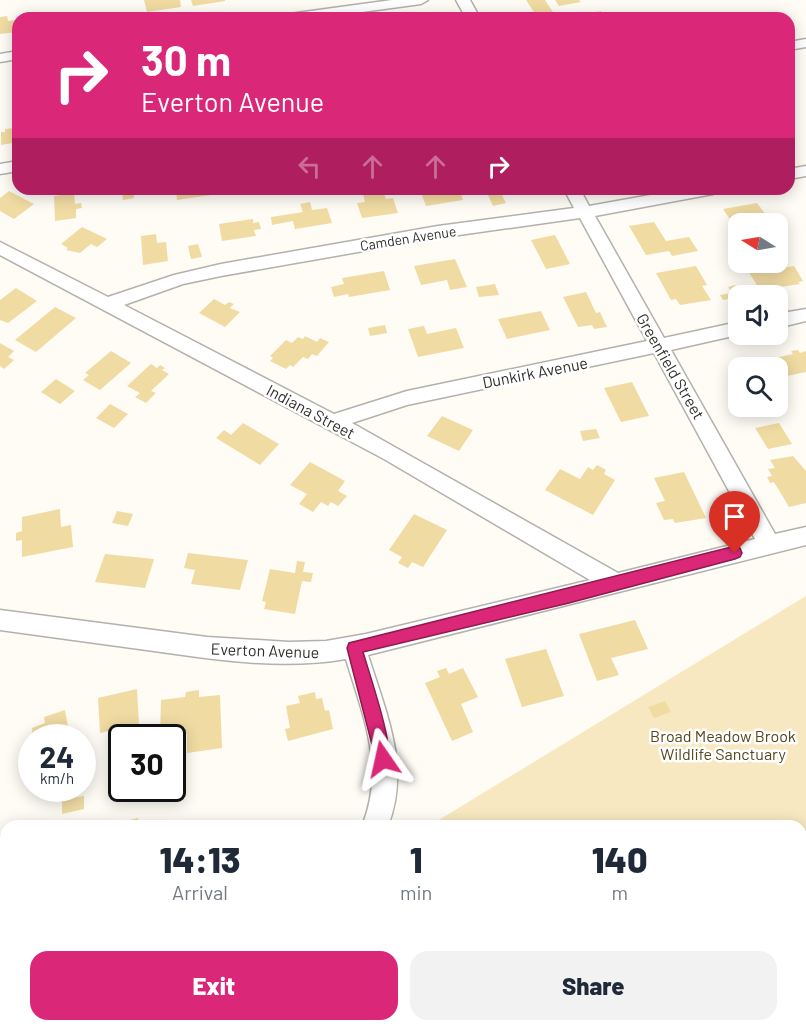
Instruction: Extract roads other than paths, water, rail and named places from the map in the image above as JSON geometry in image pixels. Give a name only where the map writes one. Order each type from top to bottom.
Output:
[{"type":"street","points":[[333,12],[421,0]]},
{"type":"street","name":"Greenfield Street","points":[[575,195],[769,544]]},
{"type":"street","name":"Camden Avenue","points":[[107,304],[180,279],[221,270],[438,232],[585,212],[680,195]]},
{"type":"street","name":"Indiana Street","points":[[0,248],[431,475],[617,584]]},
{"type":"street","points":[[788,319],[806,315]]},
{"type":"street","name":"Dunkirk Avenue","points":[[333,422],[408,398],[728,331]]},
{"type":"street","name":"Everton Avenue","points":[[0,620],[207,648],[289,653],[326,652],[354,648],[806,536]]},
{"type":"street","points":[[354,648],[381,743],[385,775],[384,798],[377,820]]},
{"type":"park label","name":"Broad Meadow Brook Wildlife Sanctuary","points":[[723,744]]}]
